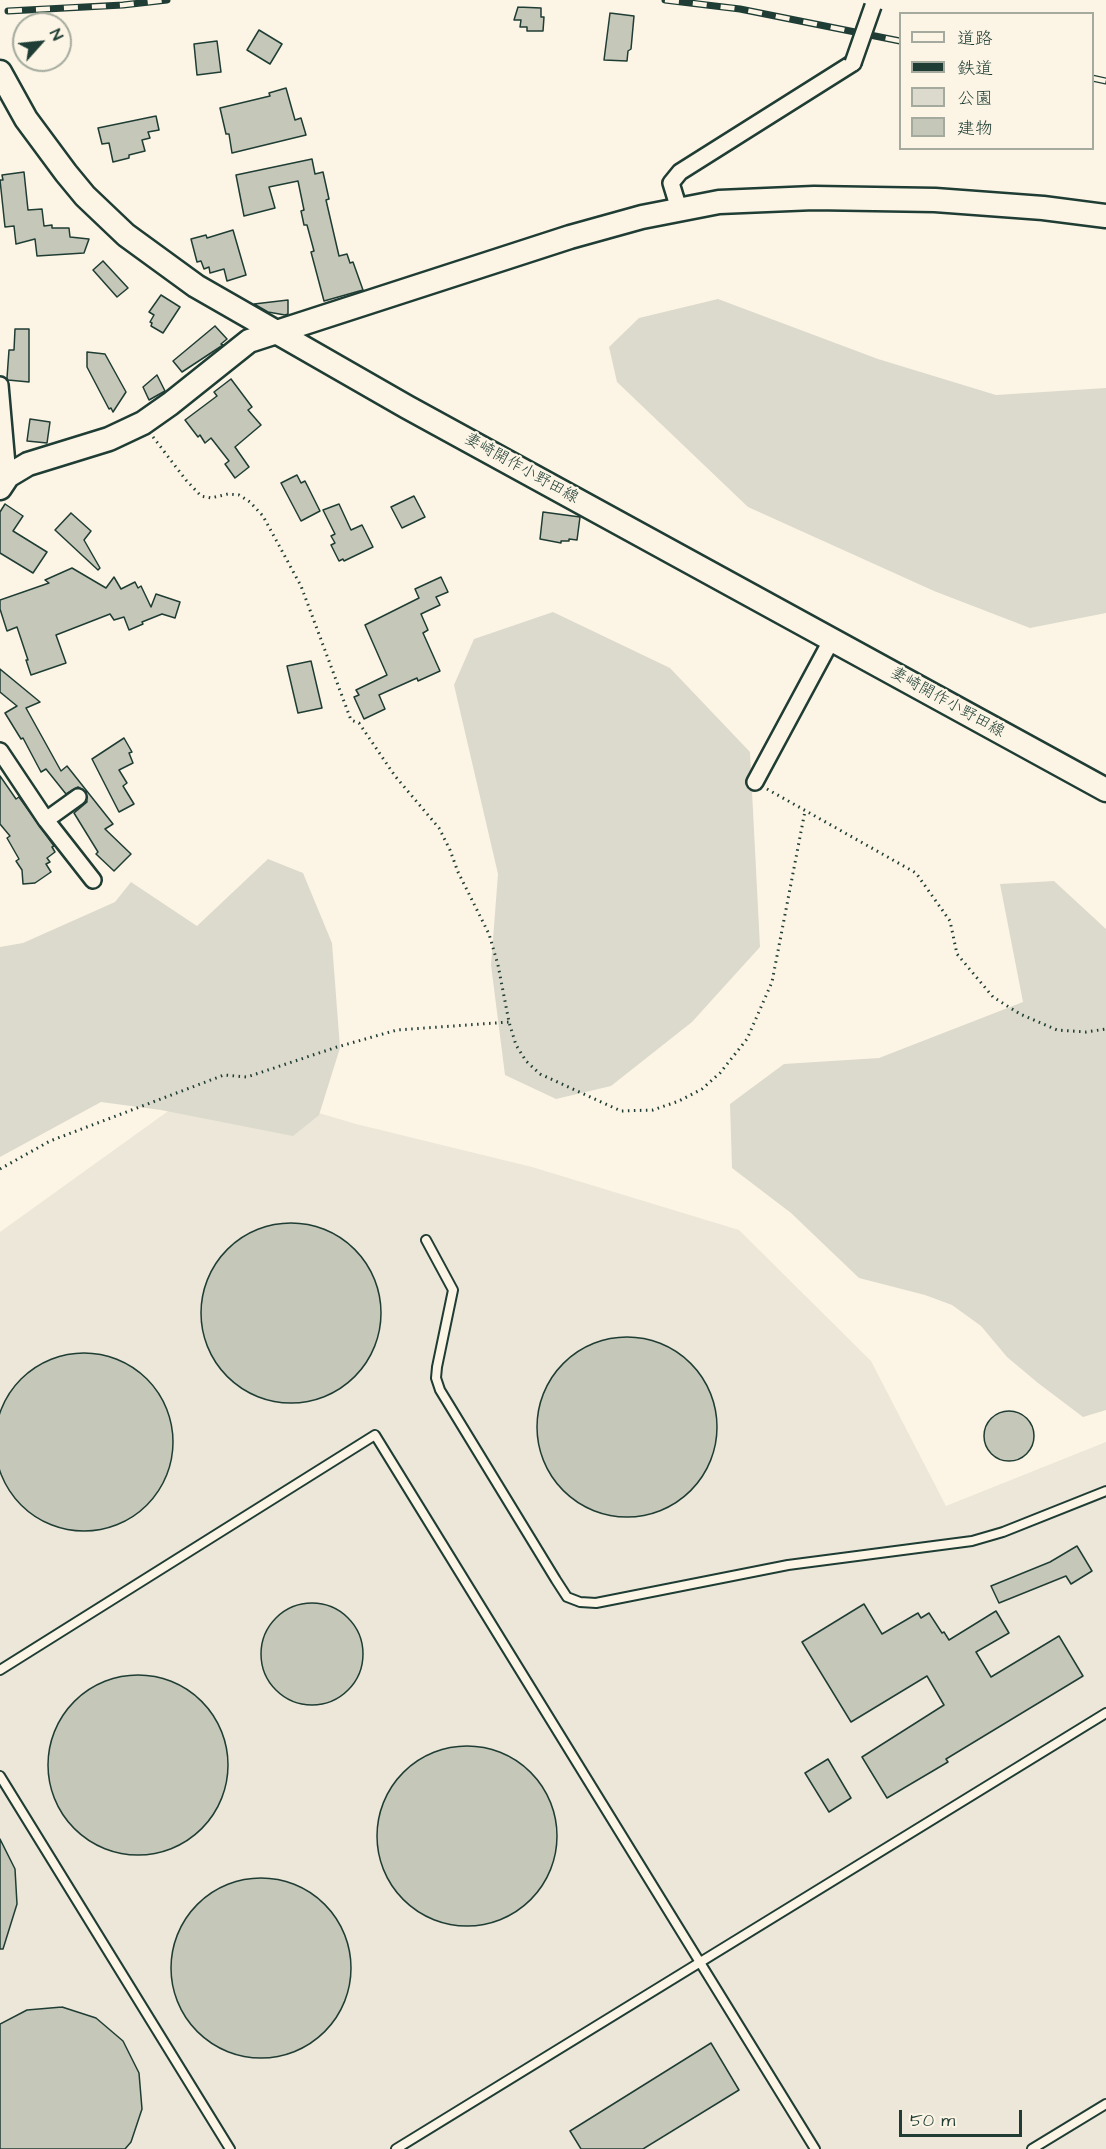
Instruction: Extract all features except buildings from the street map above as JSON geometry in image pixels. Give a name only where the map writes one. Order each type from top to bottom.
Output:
[{"type":"main road","name":"妻崎開作小野田線","points":[[0,72],[26,118],[85,196],[126,235],[196,286],[407,407],[1106,790]]},
{"type":"main road","points":[[4,482],[43,458],[109,438],[143,423],[249,341],[570,237],[679,209],[719,202],[814,198],[935,200],[1043,208],[1106,216]]},
{"type":"street","points":[[679,209],[671,183],[680,172],[853,63],[873,3]]},
{"type":"street","points":[[0,386],[4,482]]},
{"type":"street","points":[[755,782],[832,639]]},
{"type":"street","points":[[0,751],[46,820],[93,880]]},
{"type":"street","points":[[46,820],[78,797]]},
{"type":"lane","points":[[426,1240],[453,1290],[437,1366],[436,1378],[440,1390],[561,1588],[567,1597],[580,1602],[596,1603],[788,1565],[972,1541],[1003,1532],[1106,1491]]},
{"type":"lane","points":[[0,1670],[375,1435],[815,2149]]},
{"type":"lane","points":[[396,2149],[1106,1713]]},
{"type":"lane","points":[[0,1776],[230,2149]]},
{"type":"lane","points":[[1032,2149],[1106,2103]]},
{"type":"path","points":[[143,423],[201,496],[211,498],[228,494],[239,495],[250,502],[268,524],[301,586],[351,720],[359,723],[395,776],[439,828],[450,850],[458,872],[489,934],[516,1045],[526,1061],[540,1074],[621,1111],[653,1110],[679,1101],[702,1089],[720,1073],[747,1039],[772,981],[805,811]]},
{"type":"path","points":[[755,782],[916,873],[950,921],[957,954],[993,997],[1020,1014],[1057,1030],[1086,1032],[1106,1029]]},
{"type":"path","points":[[0,1169],[50,1141],[224,1075],[247,1077],[397,1030],[509,1022]]},
{"type":"shaded area","points":[[210,1081],[356,1124],[532,1167],[739,1230],[871,1361],[946,1506],[1106,1442],[1106,2149],[0,2149],[0,1232]]},
{"type":"green space","points":[[718,299],[878,359],[996,395],[1106,388],[1106,613],[1030,628],[934,591],[748,507],[617,382],[609,347],[639,318]]},
{"type":"green space","points":[[553,612],[670,668],[750,752],[760,947],[692,1022],[611,1086],[556,1099],[505,1075],[491,965],[498,874],[454,685],[474,639]]},
{"type":"green space","points":[[268,859],[303,873],[332,943],[340,1048],[319,1115],[293,1136],[161,1110],[101,1102],[0,1157],[0,947],[23,943],[115,902],[131,882],[197,926]]},
{"type":"green space","points":[[1054,881],[1106,929],[1106,1410],[1083,1417],[1007,1357],[981,1326],[952,1305],[925,1295],[859,1278],[791,1213],[732,1168],[730,1104],[784,1064],[879,1058],[1023,1002],[1000,884]]},
{"type":"railway","points":[[8,11],[123,5],[167,0]]},
{"type":"railway","points":[[665,0],[740,9],[899,41]]},
{"type":"railway","points":[[1094,78],[1106,81]]}]
